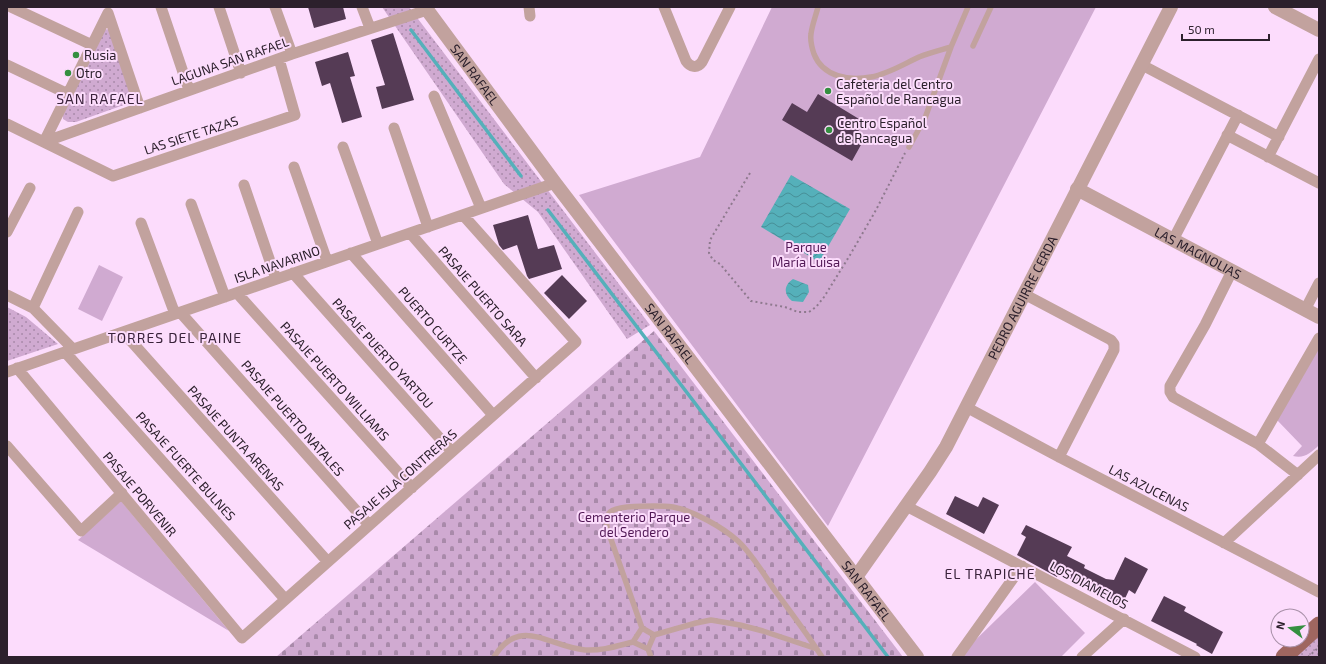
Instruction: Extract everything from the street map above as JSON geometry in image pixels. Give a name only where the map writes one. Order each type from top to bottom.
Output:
[{"type":"main road","points":[[1284,657],[1319,625]]},
{"type":"street","points":[[13,7],[92,45]]},
{"type":"street","points":[[161,7],[189,90]]},
{"type":"street","points":[[219,7],[241,73]]},
{"type":"street","points":[[275,7],[292,54]]},
{"type":"street","points":[[362,7],[370,28]]},
{"type":"street","points":[[664,7],[687,63],[695,66],[702,62],[730,7]]},
{"type":"street","name":"PEDRO AGUIRRE CERDA","points":[[856,577],[937,462],[1171,7]]},
{"type":"street","points":[[1276,7],[1319,30]]},
{"type":"street","name":"LAGUNA SAN RAFAEL","points":[[44,142],[426,8]]},
{"type":"street","name":"SAN RAFAEL","points":[[426,8],[555,183],[916,657]]},
{"type":"street","points":[[7,124],[44,142],[108,13],[140,108]]},
{"type":"street","points":[[1268,157],[1319,58]]},
{"type":"street","name":"LAS SIETE TAZAS","points":[[44,142],[113,176],[295,115],[279,59]]},
{"type":"street","points":[[7,65],[68,94]]},
{"type":"street","points":[[1142,65],[1279,136]]},
{"type":"street","points":[[434,96],[481,208]]},
{"type":"street","points":[[1173,240],[1238,115]]},
{"type":"street","points":[[394,128],[428,227]]},
{"type":"street","points":[[1228,135],[1319,183]]},
{"type":"street","points":[[343,147],[378,244]]},
{"type":"street","points":[[294,167],[327,262]]},
{"type":"street","name":"ISLA NAVARINO","points":[[12,370],[555,183]]},
{"type":"street","points":[[244,185],[276,279]]},
{"type":"street","points":[[7,232],[30,188]]},
{"type":"street","name":"LAS MAGNOLIAS","points":[[1077,189],[1319,317]]},
{"type":"street","points":[[191,204],[224,297]]},
{"type":"street","points":[[33,308],[78,212]]},
{"type":"street","name":"PASAJE ISLA CONTRERAS","points":[[242,638],[576,342],[463,215]]},
{"type":"street","points":[[141,223],[178,313]]},
{"type":"street","name":"PASAJE PUERTO SARA","points":[[410,233],[536,378]]},
{"type":"street","name":"PUERTO CURTZE","points":[[351,253],[493,415]]},
{"type":"street","points":[[1232,271],[1201,332],[1170,386],[1170,392],[1173,398],[1258,444],[1298,475]]},
{"type":"street","name":"PASAJE PUERTO YARTOU","points":[[293,273],[452,452]]},
{"type":"street","points":[[1305,310],[1319,283]]},
{"type":"street","name":"PASAJE PUERTO WILLIAMS","points":[[237,293],[412,488]]},
{"type":"street","points":[[1024,294],[1111,340],[1114,344],[1114,350],[1059,457]]},
{"type":"street","name":"PASAJE FUERTE BULNES","points":[[7,295],[33,308],[286,599]]},
{"type":"street","name":"PASAJE PUERTO NATALES","points":[[178,313],[369,525]]},
{"type":"street","name":"PASAJE PUNTA ARENAS","points":[[123,332],[328,562]]},
{"type":"street","points":[[1258,444],[1319,338]]},
{"type":"street","name":"PASAJE PORVENIR","points":[[12,370],[122,494],[242,638]]},
{"type":"street","name":"LAS AZUCENAS","points":[[966,407],[1319,592]]},
{"type":"street","points":[[7,446],[81,531],[122,494]]},
{"type":"street","points":[[1224,542],[1319,455]]},
{"type":"street","name":"LOS DIAMELOS","points":[[906,506],[1195,657]]},
{"type":"street","points":[[957,657],[1022,566]]},
{"type":"street","points":[[1082,657],[1124,619]]},
{"type":"lane","points":[[818,7],[811,34],[811,46],[815,57],[822,68],[835,76],[851,78],[872,77],[902,66],[920,57],[951,47]]},
{"type":"lane","points":[[909,147],[925,118],[951,47],[968,7]]},
{"type":"lane","points":[[973,46],[991,7]]},
{"type":"lane","points":[[817,649],[763,631],[711,620],[654,635],[642,628],[607,528],[606,519],[608,512],[615,509],[647,506],[673,507],[710,522],[738,542],[760,568],[817,649],[822,657]]},
{"type":"lane","points":[[633,642],[642,628]]},
{"type":"lane","points":[[494,657],[506,642],[516,636],[523,635],[537,636],[584,650],[612,648],[633,642],[648,649]]},
{"type":"lane","points":[[651,657],[648,649],[654,635]]},
{"type":"path","points":[[750,173],[710,240],[709,253],[713,260],[720,264],[751,301],[785,307],[798,312],[809,312],[816,307],[824,297],[850,255],[876,210],[909,147]]},
{"type":"path","points":[[1308,657],[1319,647]]},
{"type":"green space","points":[[382,7],[409,7],[650,325],[627,339],[538,212],[504,184]]},
{"type":"green space","name":"Parque María Luisa","points":[[772,7],[1096,7],[828,526],[579,195],[700,157]]},
{"type":"green space","points":[[107,29],[110,31],[135,101],[76,122],[68,122],[63,119],[63,114],[104,31]]},
{"type":"green space","points":[[99,265],[123,277],[102,321],[78,309]]},
{"type":"green space","points":[[7,307],[26,317],[58,344],[7,361]]},
{"type":"green space","name":"Cementerio Parque del Sendero","points":[[654,331],[903,657],[276,657]]},
{"type":"green space","points":[[1319,347],[1319,445],[1307,455],[1297,457],[1293,456],[1302,446],[1277,420]]},
{"type":"green space","points":[[121,501],[229,631],[78,540]]},
{"type":"green space","points":[[1035,582],[1085,633],[1061,657],[958,657]]},
{"type":"green space","points":[[1319,634],[1319,657],[1294,657],[1304,648],[1310,648],[1310,642]]},
{"type":"water","points":[[791,175],[850,209],[819,262],[761,227]]},
{"type":"water","points":[[793,279],[808,285],[809,292],[803,302],[792,301],[786,293],[786,287]]},
{"type":"building","points":[[308,7],[343,7],[346,19],[314,28]]},
{"type":"building","points":[[393,33],[414,100],[382,109],[376,87],[385,85],[371,40]]},
{"type":"building","points":[[348,52],[355,76],[350,77],[362,117],[342,123],[330,83],[322,86],[315,62]]},
{"type":"building","name":"Centro Español de Rancagua","points":[[818,94],[864,122],[854,138],[862,143],[852,161],[782,120],[792,103],[807,112]]},
{"type":"building","points":[[528,215],[538,249],[554,245],[562,269],[529,279],[517,245],[503,250],[499,245],[493,225]]},
{"type":"building","points":[[562,275],[587,301],[569,319],[544,293]]},
{"type":"building","points":[[955,496],[978,507],[983,497],[999,505],[984,534],[946,514]]},
{"type":"building","points":[[1026,525],[1072,547],[1067,556],[1085,565],[1084,568],[1106,579],[1114,580],[1125,557],[1148,569],[1135,594],[1129,590],[1122,605],[1059,573],[1057,577],[1017,555],[1026,537],[1021,534]]},
{"type":"building","points":[[1164,596],[1186,607],[1184,611],[1223,632],[1212,654],[1196,645],[1197,644],[1151,621]]},
{"type":"waterway","points":[[411,30],[521,176]]},
{"type":"waterway","points":[[548,210],[888,657]]},
{"type":"place","name":"Rusia","points":[[76,55]]},
{"type":"place","name":"Otro","points":[[68,73]]},
{"type":"place","name":"Cafeteria del Centro Español de Rancagua","points":[[828,91]]},
{"type":"place","name":"Centro Español de Rancagua","points":[[829,130]]},
{"type":"district","name":"SAN RAFAEL","points":[[100,98]]},
{"type":"district","name":"TORRES DEL PAINE","points":[[175,337]]},
{"type":"district","name":"EL TRAPICHE","points":[[990,573]]}]
